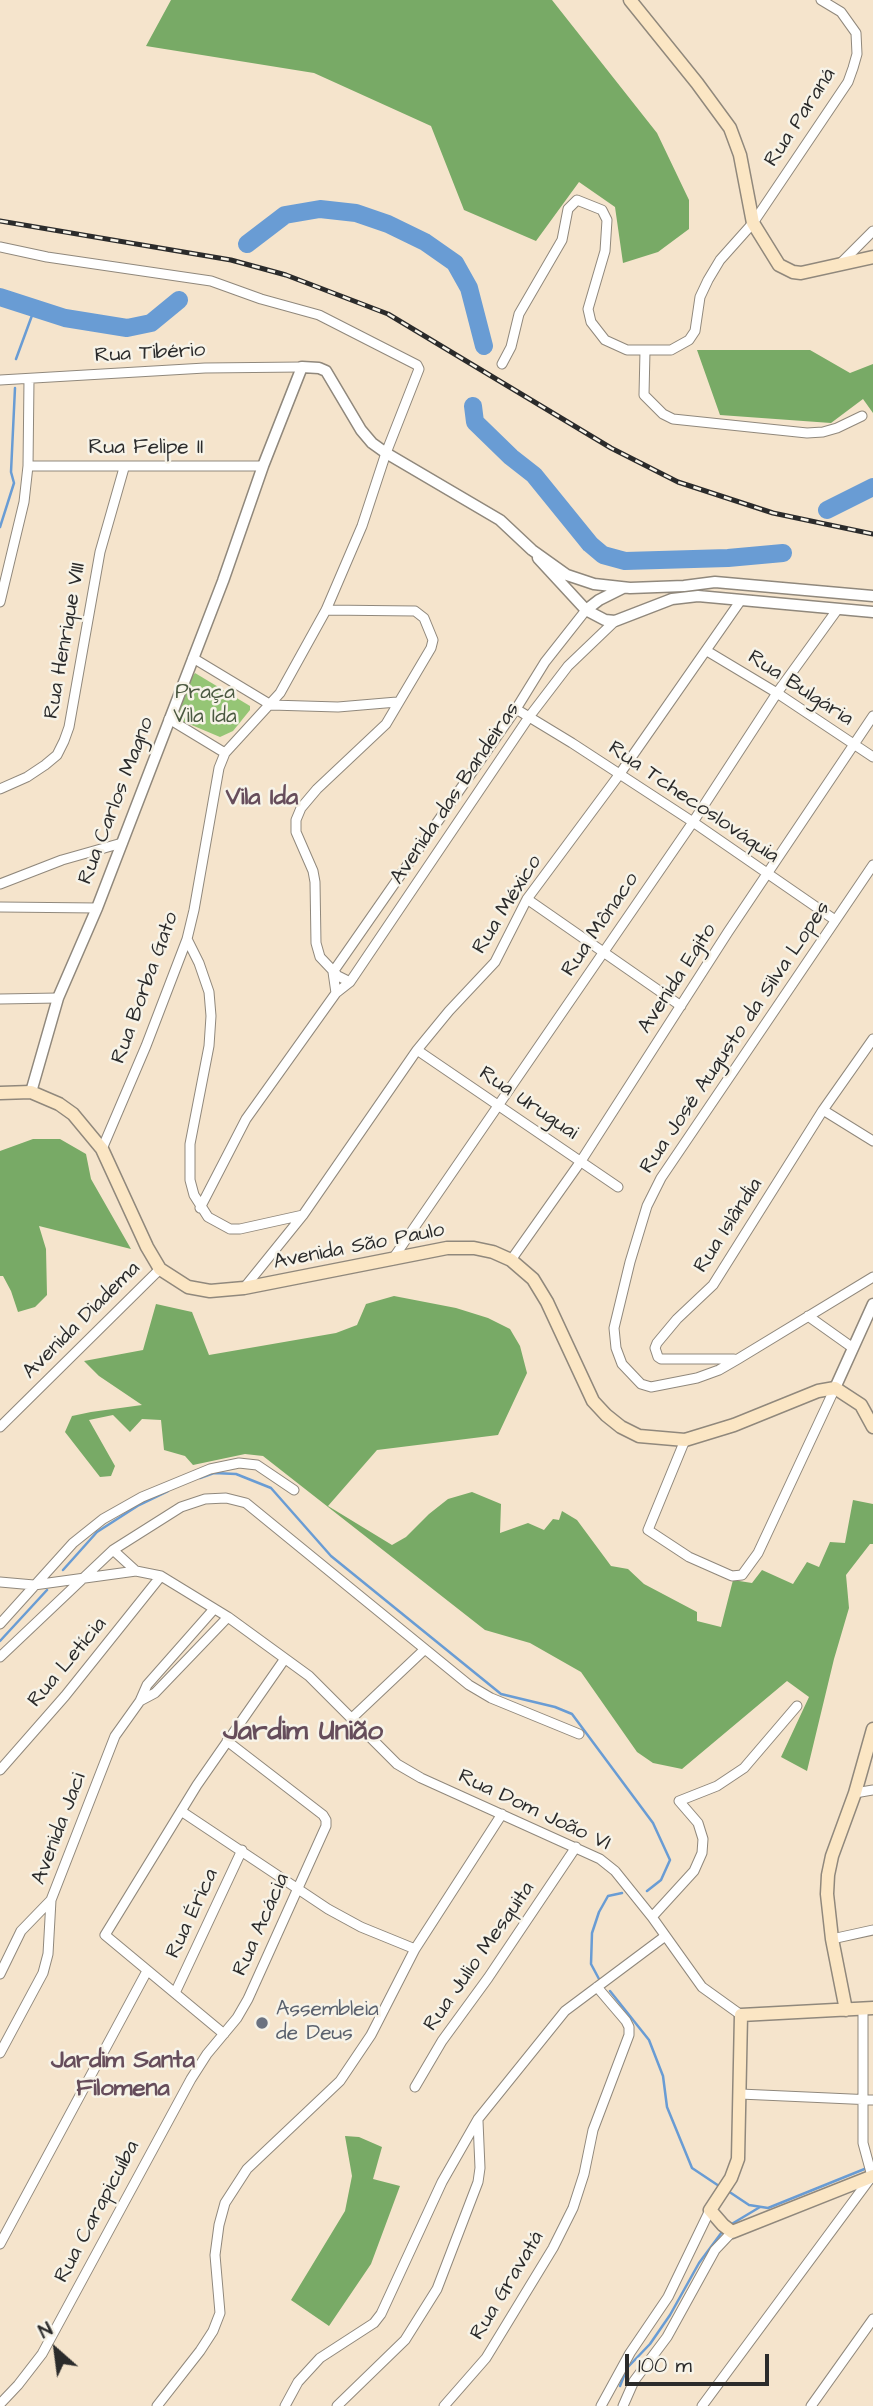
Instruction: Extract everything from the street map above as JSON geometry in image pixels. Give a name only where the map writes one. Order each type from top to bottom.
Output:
[{"type":"main road","points":[[630,0],[730,128],[740,155],[753,223],[779,265],[801,273],[873,257]]},
{"type":"main road","name":"Avenida São Paulo","points":[[0,1093],[31,1093],[59,1104],[73,1114],[102,1149],[146,1247],[160,1269],[188,1287],[210,1291],[244,1288],[447,1248],[474,1248],[511,1260],[533,1279],[547,1302],[584,1385],[606,1415],[639,1436],[685,1440],[734,1425],[818,1391],[835,1388]]},
{"type":"main road","points":[[835,1388],[861,1405],[873,1427]]},
{"type":"main road","points":[[846,2010],[832,1939],[827,1894],[828,1875],[873,1729]]},
{"type":"main road","points":[[868,2009],[741,2015],[738,2159],[712,2213],[730,2231],[872,2175]]},
{"type":"street","name":"Rua Paraná","points":[[645,351],[671,350],[689,340],[695,331],[700,297],[720,260],[753,223],[848,82],[858,54],[856,33],[849,20],[821,0]]},
{"type":"street","points":[[502,364],[511,346],[519,314],[562,240],[568,209],[577,200],[602,210],[607,220],[605,251],[588,309],[591,323],[615,346],[645,351],[644,395],[663,414],[673,419],[807,433],[837,428],[862,416]]},
{"type":"street","points":[[841,263],[873,231]]},
{"type":"street","points":[[0,247],[47,257],[211,281],[261,299],[319,315],[417,365],[419,372],[386,453],[362,526],[326,610],[281,693],[225,753],[169,719]]},
{"type":"street","points":[[302,367],[319,368],[329,375],[361,430],[386,453],[500,520],[532,550],[567,575],[594,584],[631,588],[643,596],[643,602],[637,611]]},
{"type":"street","name":"Rua Tibério","points":[[0,380],[205,368],[302,367]]},
{"type":"street","name":"Rua Carlos Magno","points":[[31,1093],[58,998],[97,908],[302,367]]},
{"type":"street","points":[[0,602],[24,502],[29,466],[29,380]]},
{"type":"street","name":"Rua Felipe II","points":[[29,466],[263,466]]},
{"type":"street","name":"Rua Henrique VIII","points":[[0,789],[27,777],[45,765],[57,755],[64,741],[69,727],[100,552],[124,468]]},
{"type":"street","points":[[532,550],[544,567],[586,610],[604,620],[615,621],[672,599],[698,596],[873,612]]},
{"type":"street","points":[[586,610],[616,591],[715,582],[873,596]]},
{"type":"street","name":"Rua México","points":[[244,1288],[303,1215],[417,1050],[495,962],[527,899],[619,775],[741,600]]},
{"type":"street","points":[[326,610],[409,610],[425,618],[432,634],[431,648],[386,724],[317,789],[301,808],[296,820],[296,832],[315,882],[316,943],[320,957],[333,972],[350,982]]},
{"type":"street","name":"Avenida das Bandeiras","points":[[333,972],[516,709],[545,662],[586,610]]},
{"type":"street","name":"Rua Mônaco","points":[[392,1260],[693,822],[777,693],[837,610]]},
{"type":"street","name":"Avenida das Bandeiras","points":[[200,1208],[246,1119],[336,993],[350,982],[529,717],[568,666],[615,621]]},
{"type":"street","name":"Rua Bulgária","points":[[707,651],[777,693],[873,757]]},
{"type":"street","points":[[193,657],[271,705],[338,707],[397,702]]},
{"type":"street","name":"Rua Tchecoslováquia","points":[[516,709],[693,822],[835,920]]},
{"type":"street","name":"Avenida Egito","points":[[511,1260],[581,1161],[728,932],[873,716]]},
{"type":"street","name":"Rua Borba Gato","points":[[102,1149],[146,1046],[187,939],[217,776],[225,753]]},
{"type":"street","points":[[429,835],[442,846]]},
{"type":"street","points":[[0,884],[62,860],[122,843]]},
{"type":"street","name":"Rua José Augusto da Silva Lopes","points":[[873,865],[661,1178],[647,1206],[630,1262],[614,1328],[616,1348],[622,1364],[641,1384],[651,1387],[697,1378],[719,1370],[873,1277]]},
{"type":"street","points":[[527,899],[681,1006]]},
{"type":"street","points":[[0,907],[97,908]]},
{"type":"street","points":[[187,939],[209,992],[211,1016],[209,1046],[190,1144],[190,1180],[200,1208],[212,1220],[235,1230],[303,1215]]},
{"type":"street","points":[[333,972],[336,993]]},
{"type":"street","points":[[0,999],[58,998]]},
{"type":"street","name":"Rua Islândia","points":[[738,1359],[661,1359],[655,1349],[677,1319],[713,1285],[823,1110],[873,1038]]},
{"type":"street","name":"Rua Uruguai","points":[[417,1050],[618,1187]]},
{"type":"street","points":[[823,1110],[873,1141]]},
{"type":"street","name":"Avenida Diadema","points":[[0,1427],[160,1269]]},
{"type":"street","points":[[685,1440],[648,1530],[689,1557],[732,1576],[742,1575],[758,1553],[873,1304]]},
{"type":"street","points":[[808,1315],[853,1348]]},
{"type":"street","points":[[0,1624],[73,1543],[103,1519],[142,1497],[210,1469],[239,1463],[257,1465],[294,1490]]},
{"type":"street","points":[[0,1657],[113,1550],[181,1507],[205,1499],[226,1498],[246,1503],[469,1685],[491,1698],[579,1734]]},
{"type":"street","points":[[113,1550],[135,1571]]},
{"type":"street","points":[[0,1582],[34,1585],[135,1571],[161,1576]]},
{"type":"street","name":"Rua Dom João VI","points":[[161,1576],[228,1617],[309,1676],[397,1763],[421,1778],[600,1859],[615,1871],[652,1917],[702,1987],[741,2015]]},
{"type":"street","name":"Rua Letícia","points":[[0,1770],[65,1696],[161,1576]]},
{"type":"street","name":"Avenida Jaci","points":[[0,2053],[43,1973],[48,1954],[51,1900],[116,1736],[140,1701],[146,1685],[214,1609]]},
{"type":"street","name":"Avenida Jaci","points":[[140,1701],[155,1693],[228,1617]]},
{"type":"street","points":[[352,1718],[424,1650]]},
{"type":"street","points":[[224,2034],[105,1936],[181,1811],[284,1660]]},
{"type":"street","points":[[652,1917],[695,1871],[702,1853],[703,1839],[698,1823],[679,1801],[717,1786],[744,1768],[797,1706]]},
{"type":"street","name":"Rua Acácia","points":[[224,2034],[248,1999],[326,1826],[323,1815],[228,1741]]},
{"type":"street","points":[[855,1793],[873,1790]]},
{"type":"street","points":[[181,1811],[361,1927],[415,1949]]},
{"type":"street","points":[[158,2406],[200,2351],[213,2331],[220,2313],[215,2255],[225,2203],[247,2169],[341,2081],[371,2035],[415,1949],[502,1814]]},
{"type":"street","name":"Rua Julio Mesquita","points":[[415,2087],[448,2033],[576,1847]]},
{"type":"street","name":"Rua Érica","points":[[175,1993],[242,1850]]},
{"type":"street","points":[[0,1974],[21,1931],[51,1900]]},
{"type":"street","points":[[832,1939],[873,1930]]},
{"type":"street","points":[[285,2406],[298,2382],[320,2358],[373,2323],[381,2314],[442,2182],[478,2119],[565,2011],[664,1937]]},
{"type":"street","points":[[0,2244],[147,1971]]},
{"type":"street","name":"Rua Gravatá","points":[[444,2406],[486,2358],[553,2248],[573,2208],[584,2174],[593,2130],[629,2035],[626,2021],[597,1987]]},
{"type":"street","points":[[702,2406],[872,2175],[866,2159],[868,2009]]},
{"type":"street","name":"Rua Carapicuíba","points":[[0,2404],[42,2354],[191,2079],[224,2034]]},
{"type":"street","points":[[740,2094],[868,2100]]},
{"type":"street","points":[[337,2406],[405,2340],[437,2289],[478,2182],[478,2119]]},
{"type":"street","points":[[601,2406],[668,2297],[712,2213]]},
{"type":"street","points":[[611,2387],[625,2399],[638,2375],[667,2337],[720,2243],[730,2231]]},
{"type":"street","points":[[811,2406],[873,2319]]},
{"type":"green space","points":[[171,0],[552,0],[657,133],[689,200],[689,229],[658,252],[623,263],[615,207],[579,182],[536,241],[464,210],[431,126],[314,73],[146,46]]},
{"type":"green space","points":[[697,350],[810,350],[850,373],[873,364],[873,413],[863,399],[831,423],[720,415]]},
{"type":"green space","name":"Praça Vila Ida","points":[[195,673],[250,706],[250,710],[233,731],[220,737],[182,721],[176,712],[183,691]]},
{"type":"green space","points":[[33,1139],[60,1139],[86,1154],[91,1179],[131,1249],[39,1226],[46,1249],[47,1295],[35,1307],[18,1312],[11,1291],[3,1276],[0,1276],[0,1151]]},
{"type":"green space","points":[[394,1296],[456,1308],[488,1318],[510,1329],[520,1346],[527,1373],[498,1435],[377,1450],[328,1506],[392,1545],[406,1537],[448,1499],[472,1492],[501,1504],[500,1533],[528,1523],[544,1530],[553,1519],[559,1520],[562,1511],[577,1520],[611,1566],[628,1569],[644,1584],[697,1612],[697,1621],[721,1627],[733,1580],[752,1583],[762,1570],[793,1584],[807,1562],[819,1567],[830,1542],[845,1543],[853,1500],[873,1504],[873,1544],[870,1544],[846,1575],[849,1608],[807,1771],[781,1757],[809,1697],[787,1681],[682,1769],[653,1763],[637,1752],[581,1672],[530,1643],[485,1630],[263,1456],[245,1454],[193,1465],[185,1456],[164,1450],[161,1420],[142,1419],[130,1432],[113,1415],[89,1420],[115,1466],[111,1476],[100,1477],[65,1432],[72,1416],[142,1405],[99,1376],[84,1361],[143,1350],[156,1304],[192,1312],[209,1355],[336,1333],[357,1325],[366,1304]]},
{"type":"green space","points":[[345,2136],[359,2137],[382,2147],[373,2179],[400,2186],[371,2264],[329,2326],[291,2300],[345,2211],[352,2176]]},
{"type":"waterway","points":[[247,244],[285,215],[320,209],[356,213],[388,224],[425,242],[455,263],[469,288],[484,346]]},
{"type":"waterway","points":[[0,297],[65,318],[127,328],[151,323],[179,300]]},
{"type":"waterway","points":[[16,359],[34,310]]},
{"type":"waterway","points":[[0,527],[14,483],[11,472],[15,388]]},
{"type":"waterway","points":[[473,406],[475,422],[534,475],[590,544],[603,555],[625,561],[728,558],[783,553]]},
{"type":"waterway","points":[[827,510],[873,487]]},
{"type":"waterway","points":[[200,1478],[214,1473],[236,1474],[271,1488],[331,1556],[501,1694],[555,1707],[572,1714],[653,1823],[670,1860],[661,1880],[647,1891]]},
{"type":"waterway","points":[[63,1570],[97,1532],[139,1505],[168,1491]]},
{"type":"waterway","points":[[0,1641],[47,1590]]},
{"type":"waterway","points":[[599,1979],[591,1964],[592,1933],[608,1896],[622,1893]]},
{"type":"waterway","points":[[610,1991],[649,2040],[663,2076],[667,2107],[692,2168],[719,2186]]},
{"type":"waterway","points":[[728,2191],[749,2205],[768,2208],[867,2168]]},
{"type":"waterway","points":[[730,2225],[760,2207]]},
{"type":"waterway","points":[[620,2386],[627,2368],[650,2344],[670,2315],[699,2263],[722,2232]]},
{"type":"railway","points":[[0,221],[231,260],[286,275],[388,314],[611,448],[678,482],[773,513],[873,534]]},
{"type":"place","name":"Assembleia de Deus","points":[[262,2023]]},
{"type":"district","name":"Vila Ida","points":[[262,799]]},
{"type":"district","name":"Jardim União","points":[[303,1733]]},
{"type":"district","name":"Jardim Santa Filomena","points":[[123,2076]]}]
